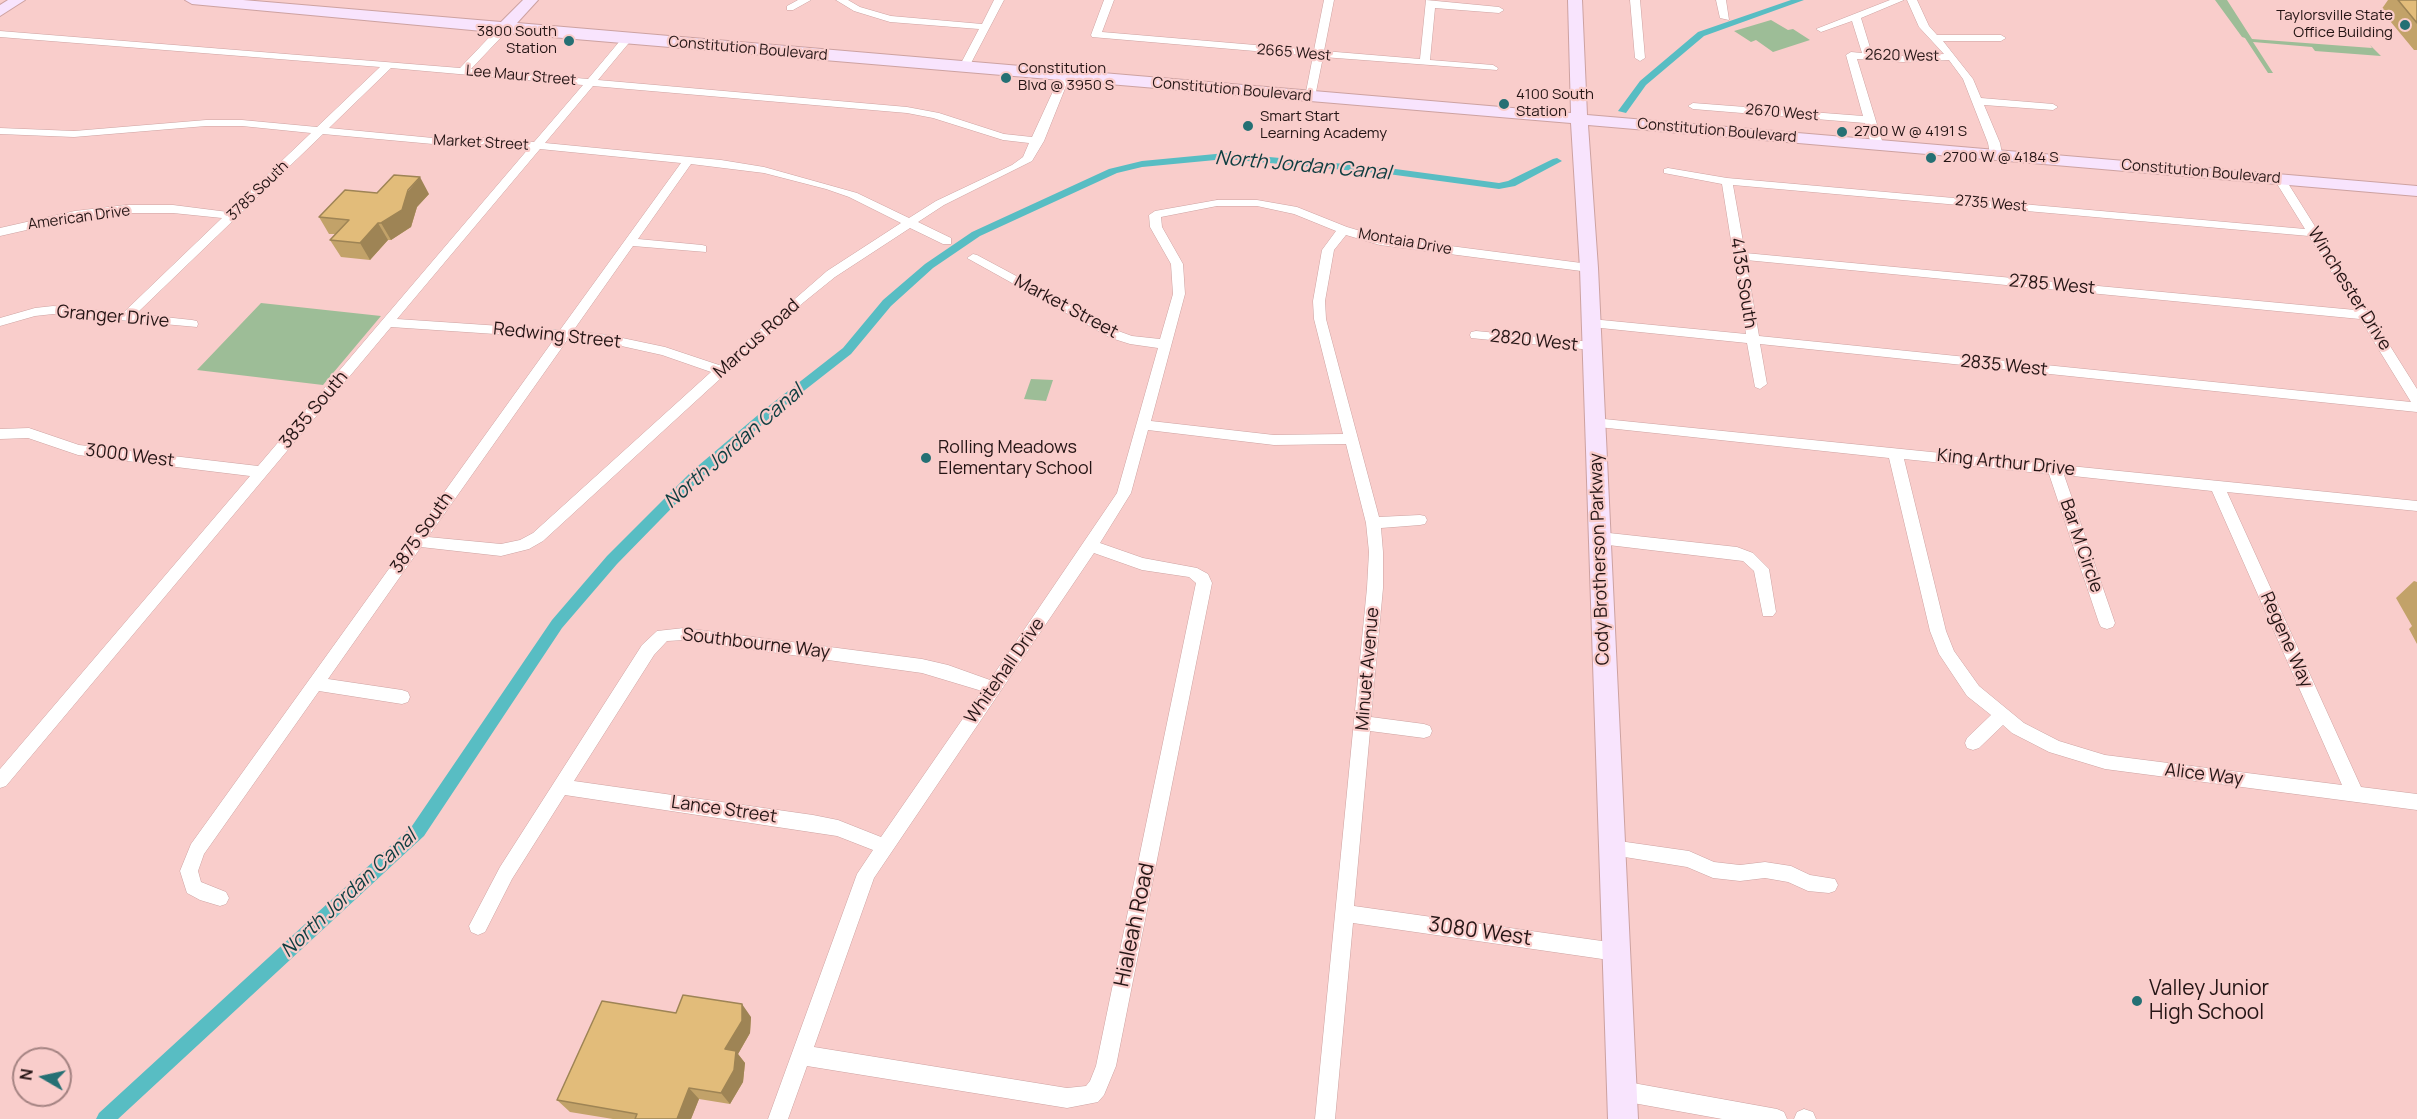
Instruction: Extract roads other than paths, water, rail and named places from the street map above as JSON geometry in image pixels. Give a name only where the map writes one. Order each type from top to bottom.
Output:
[{"type":"main road","points":[[0,12],[18,0]]},
{"type":"main road","name":"Constitution Boulevard","points":[[192,0],[2417,190]]},
{"type":"main road","points":[[504,28],[531,0]]},
{"type":"main road","name":"Cody Brotherson Parkway","points":[[1575,0],[1579,120],[1592,335],[1623,1119]]},
{"type":"street","points":[[790,8],[806,0]]},
{"type":"street","points":[[841,0],[857,9],[890,19],[985,27]]},
{"type":"street","points":[[964,67],[999,0]]},
{"type":"street","name":"2665 West","points":[[1109,0],[1096,35],[1493,68]]},
{"type":"street","points":[[1310,97],[1329,0]]},
{"type":"street","points":[[1635,0],[1640,58]]},
{"type":"street","points":[[1721,0],[1725,18]]},
{"type":"street","points":[[1821,29],[1899,0]]},
{"type":"street","points":[[1912,0],[1924,27],[1952,57],[1968,79],[1996,154]]},
{"type":"street","points":[[1425,63],[1431,2],[1499,10]]},
{"type":"street","points":[[857,9],[870,3]]},
{"type":"street","points":[[1856,16],[1868,56]]},
{"type":"street","points":[[463,71],[504,28]]},
{"type":"street","name":"Lee Maur Street","points":[[0,34],[389,64],[916,111],[1003,137],[1038,141]]},
{"type":"street","name":"3835 South","points":[[0,782],[628,38]]},
{"type":"street","points":[[1933,38],[2001,38]]},
{"type":"street","name":"2620 West","points":[[1870,120],[1851,55],[1914,59],[1952,57]]},
{"type":"street","name":"3785 South","points":[[126,317],[389,64]]},
{"type":"street","name":"Marcus Road","points":[[417,541],[494,550],[516,547],[531,541],[815,286],[849,261],[940,203],[1020,165],[1031,156],[1065,76]]},
{"type":"street","points":[[1978,101],[2053,107]]},
{"type":"street","name":"2670 West","points":[[1694,106],[1870,120]]},
{"type":"street","points":[[1870,120],[1877,144]]},
{"type":"street","name":"Market Street","points":[[0,132],[47,135],[108,133],[222,123],[433,141],[490,141],[688,160],[746,167],[806,180],[853,195],[947,241]]},
{"type":"street","name":"3875 South","points":[[220,898],[200,892],[193,887],[189,879],[192,861],[315,684],[688,160]]},
{"type":"street","name":"2735 West","points":[[1668,171],[1727,181],[2314,233]]},
{"type":"street","name":"Winchester Drive","points":[[2280,179],[2417,400]]},
{"type":"street","name":"4135 South","points":[[1727,181],[1760,384]]},
{"type":"street","name":"Montaia Drive","points":[[1155,215],[1217,203],[1257,203],[1297,211],[1343,230],[1394,243],[1589,268]]},
{"type":"street","name":"American Drive","points":[[0,232],[67,217],[126,209],[173,209],[231,216]]},
{"type":"street","name":"Whitehall Drive","points":[[778,1119],[860,885],[884,846],[1091,546],[1124,492],[1178,301],[1180,278],[1174,257],[1156,227],[1155,215]]},
{"type":"street","name":"Minuet Avenue","points":[[1325,1119],[1363,723],[1376,552],[1373,523],[1320,319],[1319,301],[1328,250],[1343,230]]},
{"type":"street","points":[[630,242],[702,249]]},
{"type":"street","name":"2785 West","points":[[1739,256],[2364,315]]},
{"type":"street","name":"Market Street","points":[[973,258],[1116,335],[1130,340],[1164,344]]},
{"type":"street","name":"Granger Drive","points":[[0,322],[35,312],[53,310],[192,324]]},
{"type":"street","name":"Redwing Street","points":[[388,323],[564,334],[644,346],[721,371]]},
{"type":"street","name":"2820 West","points":[[1476,335],[1592,335]]},
{"type":"street","name":"2835 West","points":[[1592,335],[1753,340],[2417,407]]},
{"type":"street","name":"King Arthur Drive","points":[[1594,423],[2417,506]]},
{"type":"street","points":[[1143,425],[1274,440],[1351,439]]},
{"type":"street","name":"3000 West","points":[[1,434],[29,433],[78,450],[261,472]]},
{"type":"street","name":"Alice Way","points":[[1895,453],[1942,643],[1962,680],[2001,716],[2055,747],[2105,762],[2417,802]]},
{"type":"street","name":"Bar M Circle","points":[[2054,468],[2108,623]]},
{"type":"street","name":"Regene Way","points":[[2217,485],[2355,794]]},
{"type":"street","points":[[1373,523],[1420,520]]},
{"type":"street","points":[[1600,538],[1737,553],[1748,557],[1761,569],[1768,612]]},
{"type":"street","name":"Hialeah Road","points":[[800,1055],[1067,1098],[1091,1095],[1097,1088],[1106,1066],[1204,583],[1203,578],[1192,572],[1142,564],[1091,546]]},
{"type":"street","name":"Southbourne Way","points":[[561,786],[648,650],[663,634],[684,634],[922,666],[955,674],[993,688]]},
{"type":"street","points":[[315,684],[402,697]]},
{"type":"street","points":[[1973,743],[2001,716]]},
{"type":"street","points":[[1363,723],[1424,731]]},
{"type":"street","points":[[478,926],[506,873],[561,786]]},
{"type":"street","name":"Lance Street","points":[[561,786],[813,822],[838,828],[884,846]]},
{"type":"street","points":[[1612,848],[1689,860],[1713,870],[1740,873],[1765,870],[1791,874],[1809,883],[1829,885]]},
{"type":"street","name":"3080 West","points":[[1344,913],[1616,952]]},
{"type":"street","points":[[1622,1091],[1777,1119]]},
{"type":"waterway","name":"North Jordan Canal","points":[[1623,111],[1643,83],[1701,34],[1800,0]]},
{"type":"waterway","name":"North Jordan Canal","points":[[105,1119],[418,831],[557,624],[612,560],[697,474],[769,412],[847,351],[887,303],[929,266],[976,234],[1113,171],[1142,164],[1226,156],[1388,171],[1499,186],[1511,184],[1557,161]]},
{"type":"place","name":"Taylorsville State Office Building","points":[[2405,25]]},
{"type":"place","name":"3800 South Station","points":[[569,41]]},
{"type":"place","name":"Constitution Blvd @ 3950 S","points":[[1006,78]]},
{"type":"place","name":"4100 South Station","points":[[1504,104]]},
{"type":"place","name":"Smart Start Learning Academy","points":[[1248,126]]},
{"type":"place","name":"2700 W @ 4191 S","points":[[1842,132]]},
{"type":"place","name":"2700 W @ 4184 S","points":[[1931,158]]},
{"type":"place","name":"Rolling Meadows Elementary School","points":[[926,458]]},
{"type":"place","name":"Valley Junior High School","points":[[2137,1001]]}]
